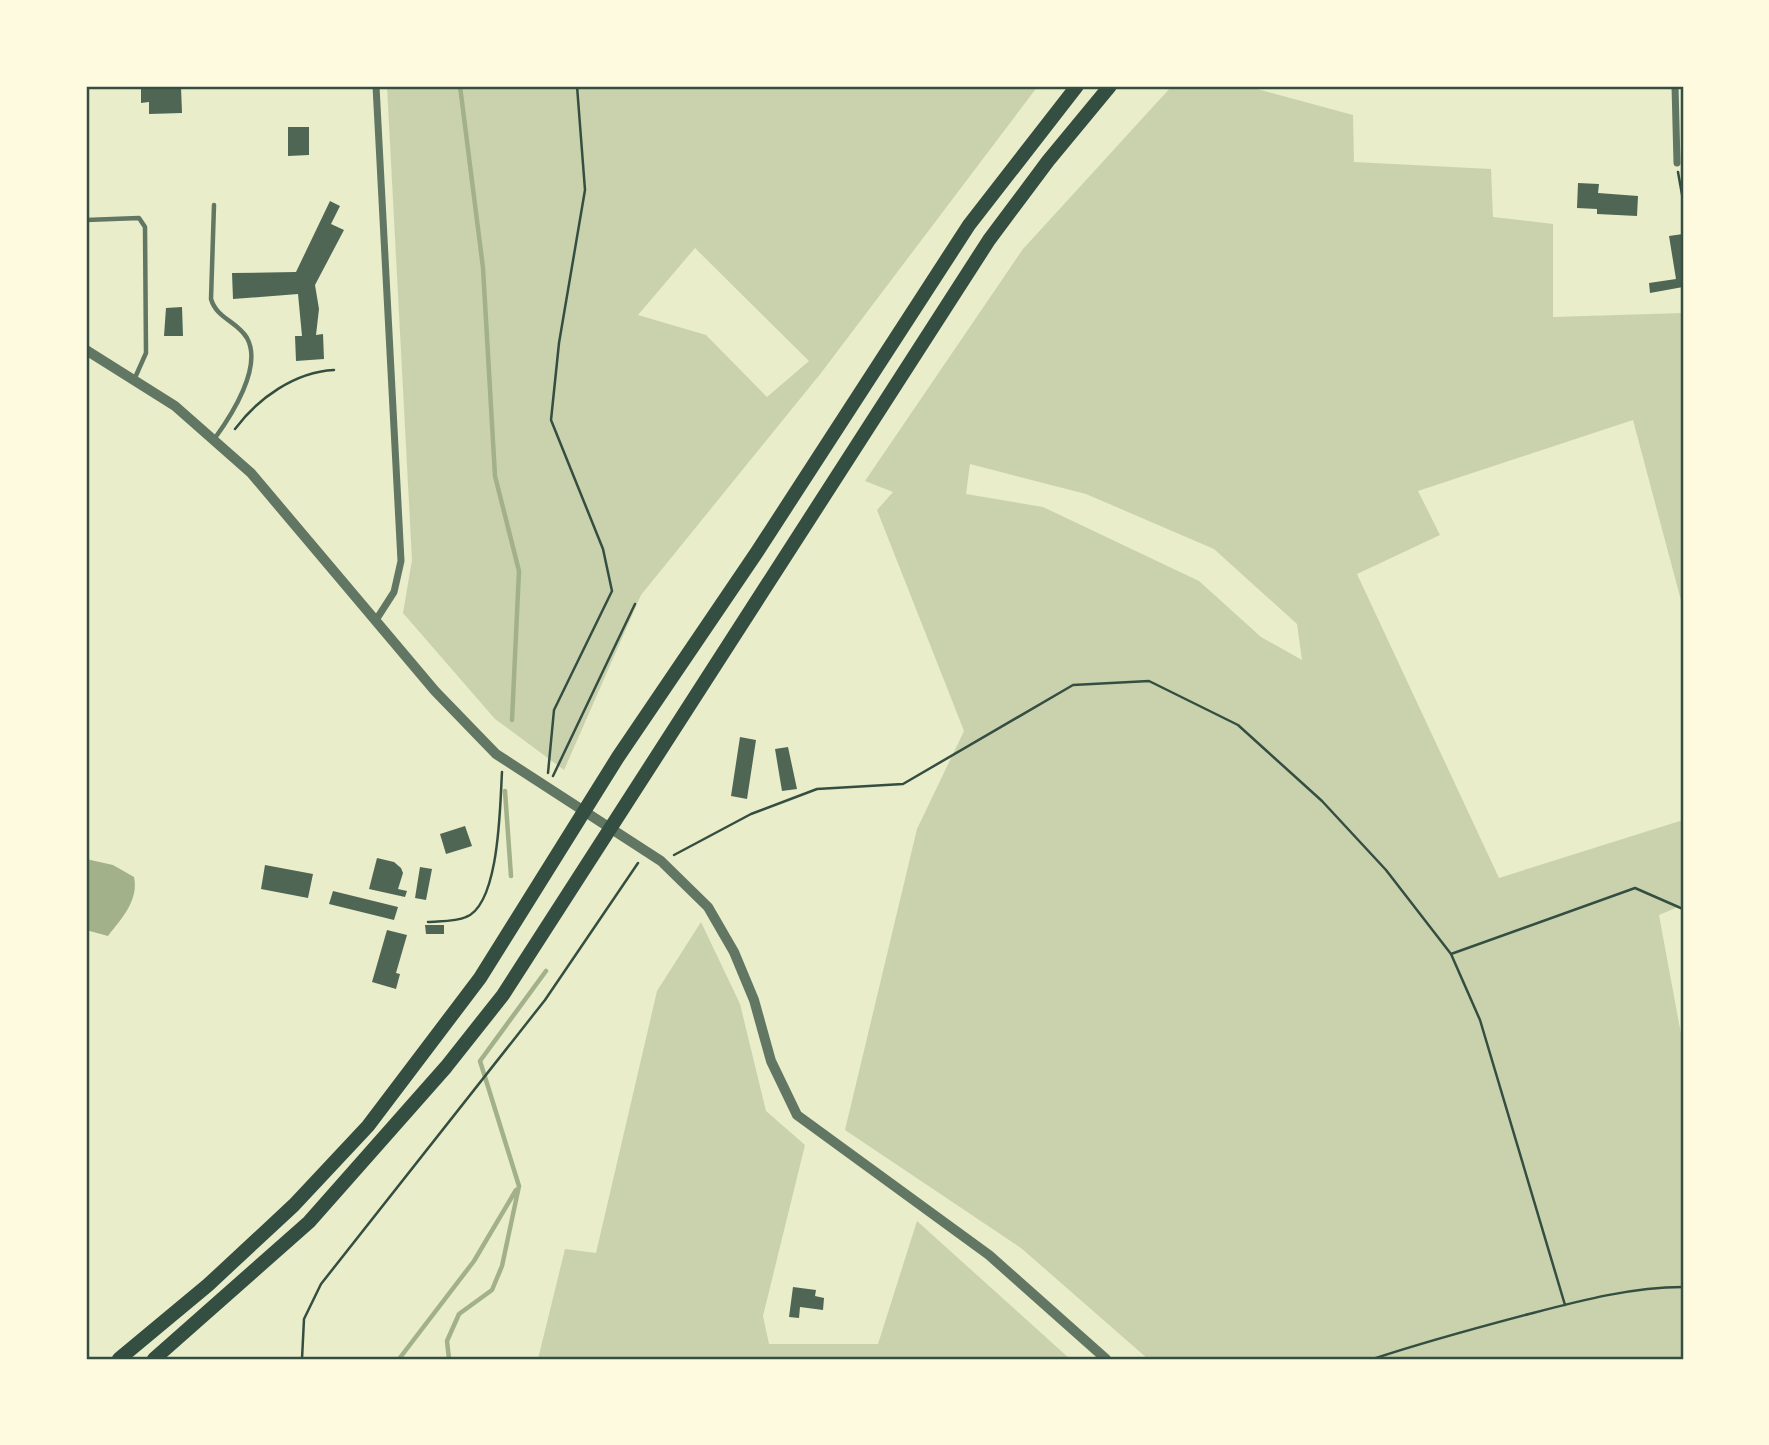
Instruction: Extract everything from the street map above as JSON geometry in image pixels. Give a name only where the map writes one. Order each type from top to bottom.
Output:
[{"type":"highway","points":[[119,1359],[208,1285],[294,1205],[368,1126],[480,978],[618,757],[757,552],[969,225],[1077,86]]},
{"type":"highway","points":[[154,1359],[271,1257],[341,1187],[446,1067],[503,995],[989,240],[1048,161],[1110,86]]},
{"type":"street","points":[[376,86],[401,561],[394,592],[376,620]]},
{"type":"street","points":[[1675,86],[1677,163]]},
{"type":"street","points":[[86,350],[175,406],[251,473],[435,691],[503,758],[660,861],[708,907],[734,952],[754,1000],[771,1061],[797,1115],[824,1138],[924,1206],[989,1255],[1106,1359]]},
{"type":"lane","points":[[214,205],[211,299],[214,311],[247,337],[250,351],[247,378],[239,405],[219,442]]},
{"type":"lane","points":[[86,220],[139,218],[145,227],[146,353],[134,380]]},
{"type":"path","points":[[547,789],[554,710],[612,591],[604,549],[551,420],[559,343],[585,190],[577,86]]},
{"type":"path","points":[[1677,163],[1683,200]]},
{"type":"path","points":[[219,442],[253,406],[300,377],[316,370],[334,370]]},
{"type":"path","points":[[547,789],[635,604]]},
{"type":"path","points":[[660,861],[751,814],[817,789],[903,784],[1073,685],[1149,681],[1238,725],[1322,801],[1386,870],[1451,954],[1480,1020],[1565,1305]]},
{"type":"path","points":[[428,922],[467,917],[480,905],[494,869],[503,758]]},
{"type":"path","points":[[302,1359],[304,1319],[321,1284],[545,1000],[626,885],[645,851]]},
{"type":"path","points":[[1451,954],[1635,888],[1683,909]]},
{"type":"path","points":[[1373,1359],[1434,1339],[1565,1305],[1653,1287],[1683,1287]]},
{"type":"shaded area","points":[[387,86],[1038,86],[821,373],[641,595],[564,770],[495,719],[403,613],[412,560]],"holes":[[[695,248],[809,361],[767,397],[706,335],[638,315]]]},
{"type":"shaded area","points":[[1172,86],[1246,86],[1353,115],[1354,162],[1491,169],[1493,217],[1553,224],[1553,317],[1683,313],[1683,608],[1633,420],[1418,491],[1440,535],[1357,574],[1499,878],[1683,820],[1683,905],[1659,915],[1683,1045],[1683,1359],[1148,1359],[1021,1248],[845,1130],[917,829],[964,731],[877,510],[893,492],[865,481],[1023,249]],"holes":[[[970,464],[1086,494],[1214,549],[1297,624],[1302,660],[1261,637],[1199,581],[1043,507],[966,494]]]},
{"type":"shaded area","points":[[86,859],[113,865],[134,877],[132,901],[108,936],[86,930]]},
{"type":"shaded area","points":[[701,922],[740,1004],[766,1111],[805,1145],[763,1316],[769,1344],[878,1344],[917,1221],[1070,1359],[538,1359],[565,1249],[596,1253],[657,991]]},
{"type":"building","points":[[181,87],[182,113],[149,114],[149,102],[141,103],[141,89]]},
{"type":"building","points":[[288,127],[309,127],[309,155],[288,156]]},
{"type":"building","points":[[1578,183],[1599,184],[1598,193],[1638,196],[1637,216],[1597,214],[1597,209],[1577,208]]},
{"type":"building","points":[[330,201],[340,206],[331,224],[344,230],[315,285],[319,309],[316,335],[323,334],[324,359],[296,361],[295,336],[302,336],[298,294],[233,299],[232,273],[296,272]]},
{"type":"building","points":[[1683,234],[1683,287],[1650,293],[1649,283],[1676,279],[1669,236]]},
{"type":"building","points":[[182,307],[183,336],[164,336],[166,308]]},
{"type":"building","points":[[740,737],[756,740],[747,799],[731,796]]},
{"type":"building","points":[[788,747],[797,789],[782,791],[775,749]]},
{"type":"building","points":[[465,826],[472,846],[446,854],[440,834]]},
{"type":"building","points":[[377,858],[394,862],[401,868],[403,873],[398,889],[407,891],[405,897],[369,889]]},
{"type":"building","points":[[265,865],[313,874],[308,898],[261,889]]},
{"type":"building","points":[[420,867],[432,869],[426,900],[415,898]]},
{"type":"building","points":[[333,891],[398,907],[394,920],[329,904]]},
{"type":"building","points":[[425,925],[444,925],[444,934],[426,934]]},
{"type":"building","points":[[387,930],[407,935],[396,973],[400,974],[396,989],[372,982]]},
{"type":"building","points":[[793,1287],[816,1290],[815,1296],[824,1298],[823,1310],[800,1307],[799,1318],[789,1317]]},
{"type":"waterway","points":[[460,86],[483,268],[495,476],[519,571],[512,720]]},
{"type":"waterway","points":[[505,791],[511,876]]},
{"type":"waterway","points":[[449,1359],[447,1341],[459,1314],[492,1290],[502,1266],[519,1186],[480,1061],[546,971]]},
{"type":"waterway","points":[[399,1359],[474,1261],[516,1190]]}]
